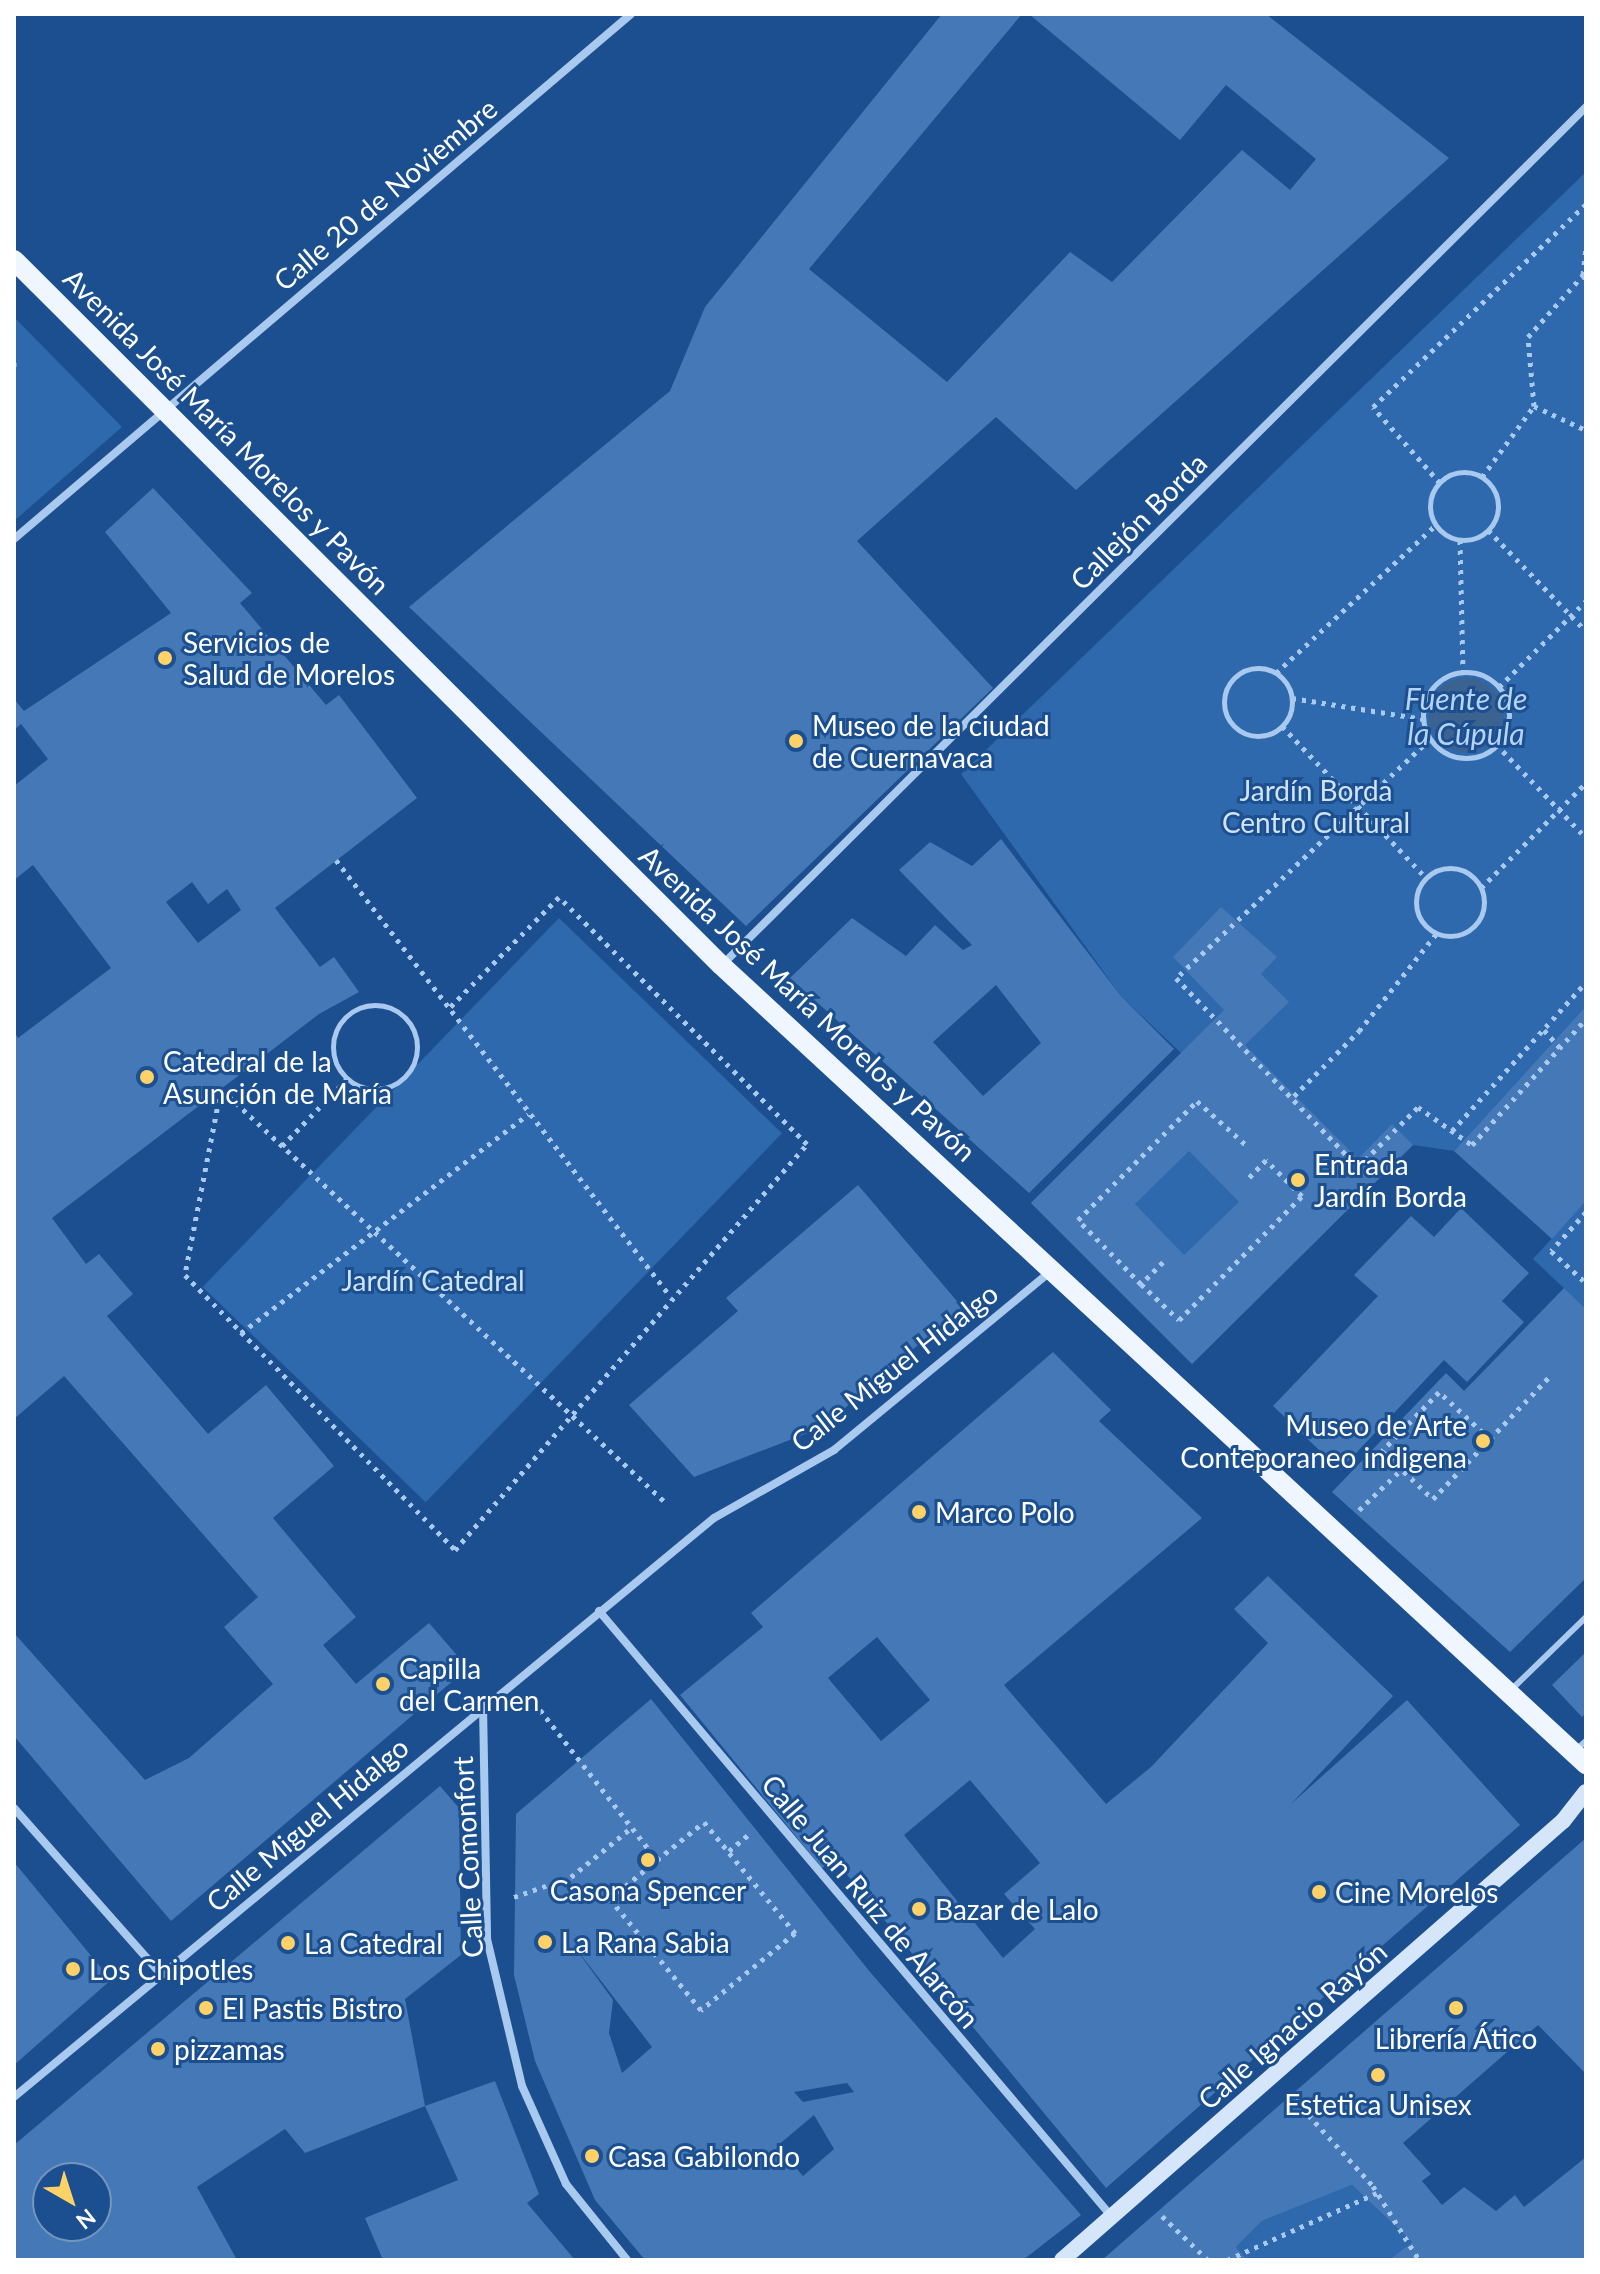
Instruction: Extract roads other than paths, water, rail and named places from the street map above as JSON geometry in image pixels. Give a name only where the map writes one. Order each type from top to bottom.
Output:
[{"type":"main road","name":"Avenida José María Morelos y Pavón","points":[[14,260],[167,407],[721,965],[1509,1693],[1582,1753]]},
{"type":"street","name":"Calle 20 de Noviembre","points":[[14,539],[631,14]]},
{"type":"street","name":"Callejón Borda","points":[[721,965],[1586,107]]},
{"type":"street","name":"Calle Miguel Hidalgo","points":[[14,2097],[483,1705],[714,1518],[834,1450],[1051,1270]]},
{"type":"street","name":"Calle Juan Ruiz de Alarcón","points":[[599,1611],[1113,2218]]},
{"type":"street","name":"Calle Comonfort","points":[[483,1705],[487,1939],[522,2086],[566,2184],[627,2260]]},
{"type":"street","name":"Calle Ignacio Rayón","points":[[1062,2260],[1563,1821],[1586,1792]]},
{"type":"street","points":[[14,1808],[161,1974]]},
{"type":"lane","points":[[1509,1693],[1586,1617]]},
{"type":"water","name":"Fuente de la Cúpula","points":[[1466,678],[1480,681],[1492,689],[1500,701],[1503,715],[1500,729],[1492,741],[1480,749],[1466,752],[1452,749],[1440,741],[1432,729],[1429,715],[1432,701],[1440,689],[1452,681]]},
{"type":"place","name":"Servicios de Salud de Morelos","points":[[165,658]]},
{"type":"place","name":"Museo de la ciudad de Cuernavaca","points":[[796,741]]},
{"type":"place","name":"Catedral de la Asunción de María","points":[[147,1077]]},
{"type":"place","name":"Entrada Jardín Borda","points":[[1298,1180]]},
{"type":"place","name":"Museo de Arte Conteporaneo indigena","points":[[1483,1441]]},
{"type":"place","name":"Marco Polo","points":[[919,1512]]},
{"type":"place","name":"Capilla del Carmen","points":[[383,1684]]},
{"type":"place","name":"Casona Spencer","points":[[648,1860]]},
{"type":"place","name":"Cine Morelos","points":[[1319,1892]]},
{"type":"place","name":"Bazar de Lalo","points":[[919,1909]]},
{"type":"place","name":"La Rana Sabia","points":[[545,1942]]},
{"type":"place","name":"La Catedral","points":[[288,1943]]},
{"type":"place","name":"Los Chipotles","points":[[73,1969]]},
{"type":"place","name":"El Pastis Bistro","points":[[206,2008]]},
{"type":"place","name":"Librería Ático","points":[[1456,2008]]},
{"type":"place","name":"pizzamas","points":[[158,2049]]},
{"type":"place","name":"Estetica Unisex","points":[[1378,2075]]},
{"type":"place","name":"Casa Gabilondo","points":[[592,2156]]},
{"type":"park label","name":"Jardín Borda Centro Cultural","points":[[1316,806]]},
{"type":"park label","name":"Jardín Catedral","points":[[433,1280]]}]
